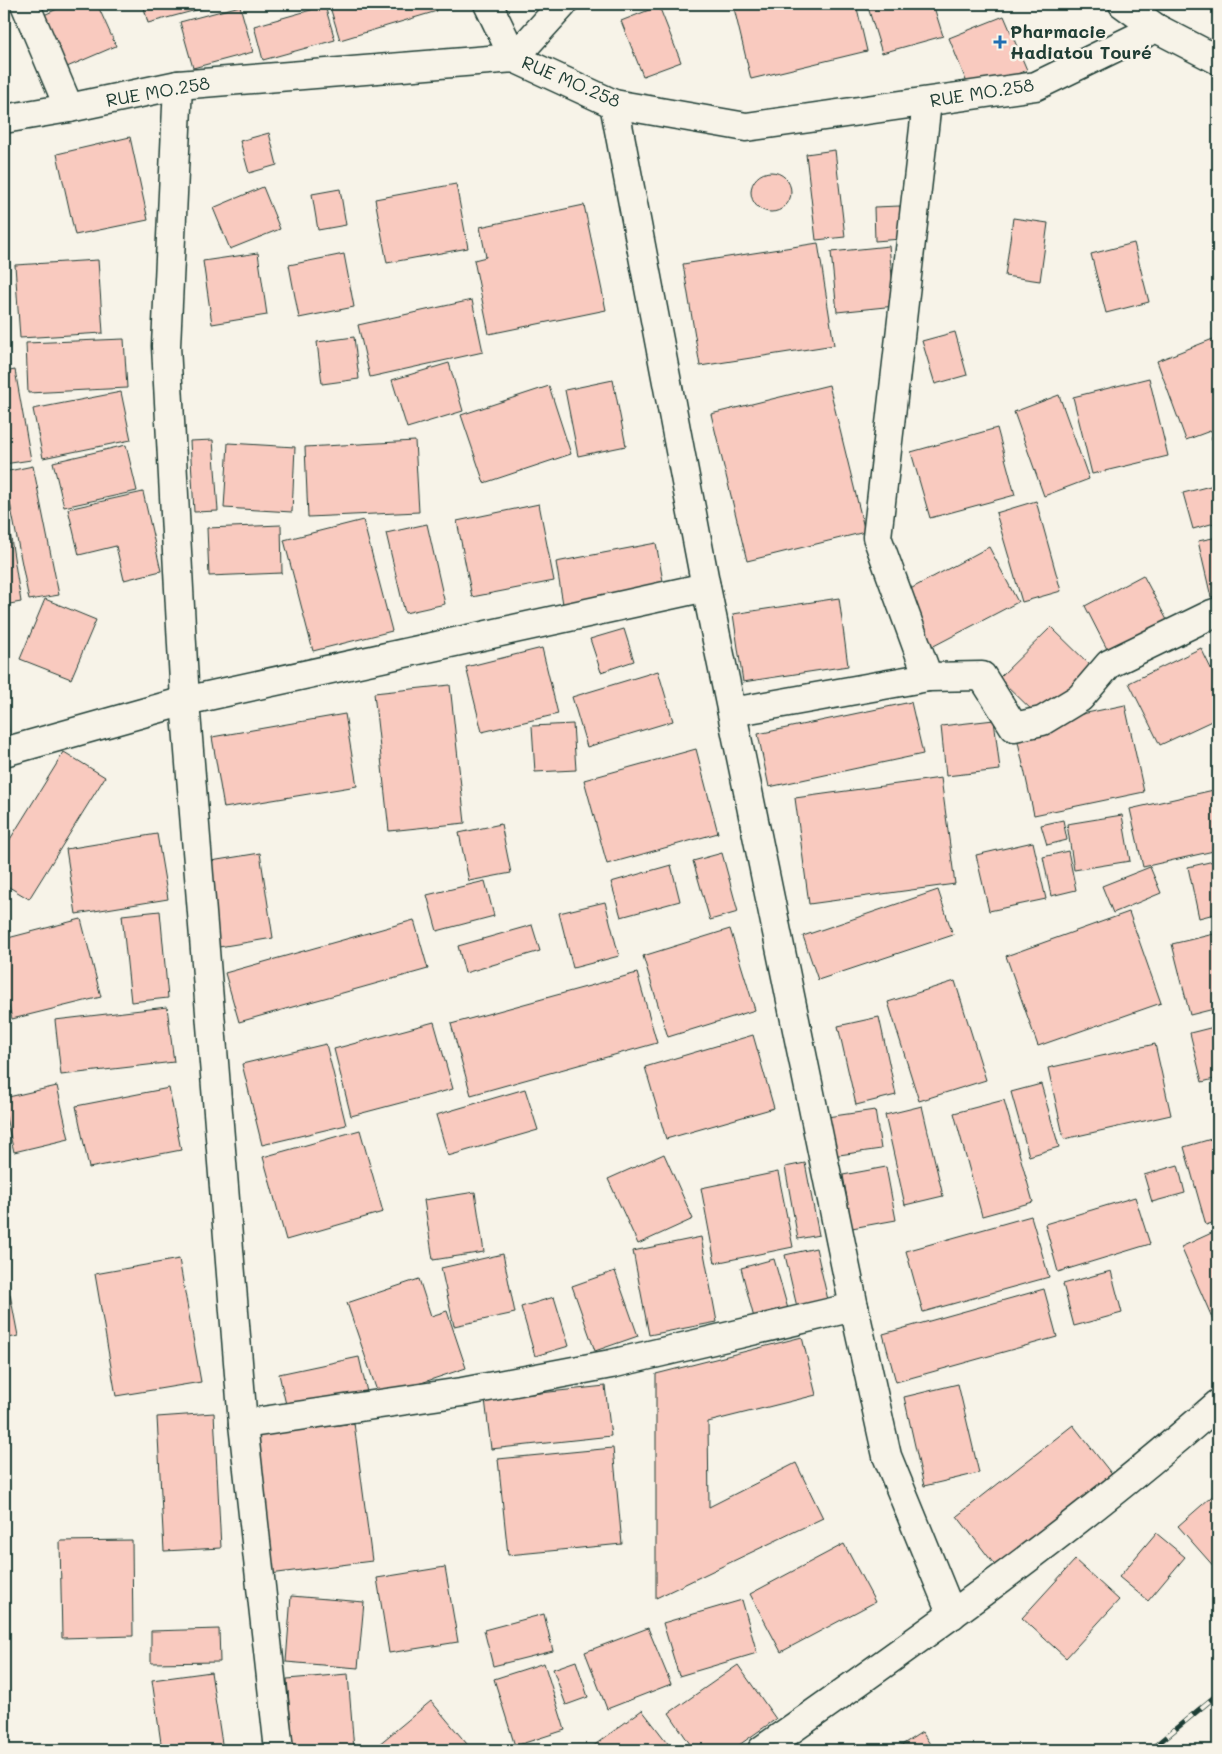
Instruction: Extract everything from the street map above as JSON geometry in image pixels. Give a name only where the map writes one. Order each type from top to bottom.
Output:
[{"type":"street","points":[[25,4],[69,108]]},
{"type":"street","points":[[488,4],[514,58],[563,4]]},
{"type":"street","points":[[1123,4],[1156,28],[1218,60]]},
{"type":"street","name":"RUE MO.258","points":[[4,119],[69,108],[178,85],[514,58],[614,104],[746,127],[1036,86],[1156,28]]},
{"type":"street","points":[[178,85],[166,346],[186,700],[243,1424],[279,1750]]},
{"type":"street","points":[[927,102],[877,537],[928,677]]},
{"type":"street","points":[[614,104],[706,587],[854,1307],[887,1456],[952,1615]]},
{"type":"street","points":[[4,752],[186,700],[706,587]]},
{"type":"street","points":[[732,712],[928,677],[982,676],[1014,726],[1042,721],[1080,698],[1109,664],[1218,612]]},
{"type":"street","points":[[243,1424],[462,1392],[610,1364],[854,1307]]},
{"type":"street","points":[[762,1750],[952,1615],[1161,1454],[1218,1404]]},
{"type":"building","points":[[68,4],[97,4],[116,46],[67,67],[44,15]]},
{"type":"building","points":[[143,4],[219,4],[148,23]]},
{"type":"building","points":[[339,4],[435,4],[437,11],[340,40],[330,7]]},
{"type":"building","points":[[733,4],[856,4],[867,51],[751,79]]},
{"type":"building","points":[[867,4],[933,4],[943,36],[882,53]]},
{"type":"building","points":[[240,6],[253,52],[193,68],[180,22]]},
{"type":"building","points":[[325,6],[335,40],[263,60],[254,26]]},
{"type":"building","points":[[659,6],[681,62],[643,76],[621,21]]},
{"type":"building","points":[[1004,16],[1027,70],[971,93],[949,38]]},
{"type":"building","points":[[269,133],[277,165],[249,173],[240,141]]},
{"type":"building","points":[[130,137],[148,220],[75,235],[57,154]]},
{"type":"building","points":[[835,150],[845,237],[816,240],[806,154]]},
{"type":"building","points":[[767,172],[775,172],[782,175],[788,181],[791,192],[788,203],[782,209],[775,212],[767,212],[760,209],[754,203],[751,196],[751,188],[754,181],[760,175]]},
{"type":"building","points":[[456,184],[468,248],[387,263],[375,199]]},
{"type":"building","points":[[263,187],[280,229],[230,249],[213,208]]},
{"type":"building","points":[[340,189],[346,225],[318,230],[312,194]]},
{"type":"building","points":[[584,205],[606,310],[489,334],[474,260],[486,257],[480,227]]},
{"type":"building","points":[[900,206],[901,239],[875,241],[874,207]]},
{"type":"building","points":[[1013,218],[1048,223],[1040,281],[1005,276]]},
{"type":"building","points":[[818,243],[834,345],[700,366],[683,264]]},
{"type":"building","points":[[1134,243],[1149,302],[1106,313],[1091,254]]},
{"type":"building","points":[[889,246],[895,306],[837,312],[831,252]]},
{"type":"building","points":[[258,253],[267,315],[212,324],[203,261]]},
{"type":"building","points":[[344,254],[354,307],[299,318],[289,265]]},
{"type":"building","points":[[98,260],[103,333],[20,338],[15,265]]},
{"type":"building","points":[[472,300],[483,352],[370,377],[358,325]]},
{"type":"building","points":[[955,332],[967,375],[935,384],[922,341]]},
{"type":"building","points":[[354,337],[359,379],[322,384],[317,342]]},
{"type":"building","points":[[1218,337],[1218,428],[1186,440],[1157,361]]},
{"type":"building","points":[[124,339],[127,388],[28,393],[26,343]]},
{"type":"building","points":[[449,363],[463,411],[407,428],[392,380]]},
{"type":"building","points":[[15,370],[31,460],[4,464],[4,372]]},
{"type":"building","points":[[1149,378],[1168,456],[1092,474],[1073,397]]},
{"type":"building","points":[[613,380],[626,446],[578,456],[565,390]]},
{"type":"building","points":[[829,385],[865,532],[747,561],[711,414]]},
{"type":"building","points":[[549,386],[571,454],[484,483],[461,415]]},
{"type":"building","points":[[121,392],[131,440],[43,458],[33,409]]},
{"type":"building","points":[[1059,395],[1089,479],[1044,496],[1014,412]]},
{"type":"building","points":[[997,428],[1015,495],[930,518],[911,452]]},
{"type":"building","points":[[1218,434],[1218,458],[1211,437]]},
{"type":"building","points":[[213,440],[218,511],[194,512],[190,441]]},
{"type":"building","points":[[415,441],[419,512],[308,517],[305,447]]},
{"type":"building","points":[[228,443],[295,447],[292,512],[224,508]]},
{"type":"building","points":[[126,445],[137,491],[64,507],[53,462]]},
{"type":"building","points":[[33,466],[59,595],[29,600],[4,472]]},
{"type":"building","points":[[1218,484],[1218,522],[1193,529],[1183,493]]},
{"type":"building","points":[[143,492],[161,571],[124,580],[116,546],[79,555],[68,509]]},
{"type":"building","points":[[4,494],[21,602],[4,605]]},
{"type":"building","points":[[1036,501],[1061,591],[1022,602],[996,513]]},
{"type":"building","points":[[539,504],[554,581],[472,597],[457,521]]},
{"type":"building","points":[[363,520],[392,631],[313,651],[284,540]]},
{"type":"building","points":[[427,524],[445,604],[405,613],[386,533]]},
{"type":"building","points":[[281,525],[282,573],[209,576],[207,528]]},
{"type":"building","points":[[1218,537],[1218,595],[1211,597],[1198,541]]},
{"type":"building","points":[[656,543],[665,592],[564,610],[556,562]]},
{"type":"building","points":[[989,547],[1018,602],[928,649],[899,595]]},
{"type":"building","points":[[1143,575],[1167,620],[1108,651],[1085,606]]},
{"type":"building","points":[[839,598],[848,666],[743,682],[733,614]]},
{"type":"building","points":[[45,599],[96,620],[71,679],[20,659]]},
{"type":"building","points":[[1051,627],[1092,667],[1041,719],[999,678]]},
{"type":"building","points":[[624,629],[634,661],[601,672],[590,639]]},
{"type":"building","points":[[542,648],[558,714],[482,732],[466,667]]},
{"type":"building","points":[[1201,648],[1218,683],[1218,718],[1160,745],[1129,683]]},
{"type":"building","points":[[658,671],[673,721],[587,747],[572,697]]},
{"type":"building","points":[[450,685],[465,823],[389,831],[374,693]]},
{"type":"building","points":[[4,698],[9,732],[4,732]]},
{"type":"building","points":[[911,702],[923,754],[769,787],[758,734]]},
{"type":"building","points":[[1125,705],[1144,792],[1034,815],[1015,728]]},
{"type":"building","points":[[345,714],[357,786],[224,808],[212,737]]},
{"type":"building","points":[[994,720],[1000,770],[946,776],[941,726]]},
{"type":"building","points":[[573,724],[576,770],[535,772],[532,726]]},
{"type":"building","points":[[696,749],[718,833],[607,864],[584,780]]},
{"type":"building","points":[[64,752],[105,777],[29,899],[4,884],[4,849]]},
{"type":"building","points":[[941,778],[955,884],[809,904],[795,798]]},
{"type":"building","points":[[1218,789],[1218,850],[1143,867],[1130,809]]},
{"type":"building","points":[[1122,815],[1130,861],[1074,870],[1067,824]]},
{"type":"building","points":[[1063,820],[1067,840],[1047,845],[1041,825]]},
{"type":"building","points":[[501,824],[511,873],[469,881],[459,833]]},
{"type":"building","points":[[157,834],[168,899],[76,914],[66,849]]},
{"type":"building","points":[[1033,842],[1046,899],[989,911],[976,855]]},
{"type":"building","points":[[1068,851],[1076,890],[1051,896],[1043,857]]},
{"type":"building","points":[[260,853],[273,938],[213,948],[199,863]]},
{"type":"building","points":[[722,853],[738,912],[710,920],[693,861]]},
{"type":"building","points":[[1218,860],[1218,913],[1199,918],[1188,867]]},
{"type":"building","points":[[671,865],[680,901],[621,917],[611,882]]},
{"type":"building","points":[[1150,867],[1161,893],[1113,913],[1102,886]]},
{"type":"building","points":[[485,881],[494,916],[437,931],[427,895]]},
{"type":"building","points":[[938,890],[953,935],[818,980],[803,936]]},
{"type":"building","points":[[605,902],[619,956],[573,968],[559,913]]},
{"type":"building","points":[[160,911],[168,998],[131,1002],[122,915]]},
{"type":"building","points":[[1129,912],[1161,1003],[1038,1046],[1006,956]]},
{"type":"building","points":[[81,919],[101,997],[12,1019],[4,986],[4,939]]},
{"type":"building","points":[[414,920],[428,969],[239,1022],[225,973]]},
{"type":"building","points":[[532,925],[540,951],[465,973],[458,946]]},
{"type":"building","points":[[730,929],[755,1010],[668,1037],[643,956]]},
{"type":"building","points":[[1218,933],[1218,1008],[1190,1015],[1172,944]]},
{"type":"building","points":[[637,973],[657,1043],[471,1095],[451,1024]]},
{"type":"building","points":[[955,981],[986,1080],[919,1101],[888,1002]]},
{"type":"building","points":[[167,1007],[174,1062],[61,1075],[55,1020]]},
{"type":"building","points":[[879,1017],[896,1095],[856,1105],[838,1026]]},
{"type":"building","points":[[434,1022],[453,1089],[351,1116],[334,1049]]},
{"type":"building","points":[[1218,1026],[1218,1078],[1202,1082],[1190,1033]]},
{"type":"building","points":[[753,1035],[774,1108],[666,1139],[645,1067]]},
{"type":"building","points":[[326,1044],[346,1125],[262,1145],[242,1064]]},
{"type":"building","points":[[1155,1044],[1171,1115],[1064,1139],[1048,1068]]},
{"type":"building","points":[[1041,1084],[1059,1147],[1029,1156],[1011,1092]]},
{"type":"building","points":[[57,1086],[69,1139],[14,1152],[4,1109],[4,1098]]},
{"type":"building","points":[[169,1088],[181,1150],[89,1168],[76,1106]]},
{"type":"building","points":[[525,1089],[538,1130],[448,1156],[436,1115]]},
{"type":"building","points":[[1004,1100],[1033,1202],[982,1216],[954,1113]]},
{"type":"building","points":[[922,1106],[943,1196],[905,1205],[885,1115]]},
{"type":"building","points":[[875,1110],[881,1149],[832,1156],[827,1117]]},
{"type":"building","points":[[360,1130],[383,1212],[286,1240],[263,1157]]},
{"type":"building","points":[[1218,1137],[1218,1221],[1206,1225],[1184,1147]]},
{"type":"building","points":[[664,1154],[693,1219],[638,1244],[608,1179]]},
{"type":"building","points":[[805,1163],[819,1235],[798,1239],[785,1167]]},
{"type":"building","points":[[1178,1165],[1185,1193],[1152,1202],[1144,1175]]},
{"type":"building","points":[[886,1167],[896,1220],[852,1228],[843,1175]]},
{"type":"building","points":[[778,1172],[793,1247],[715,1263],[701,1188]]},
{"type":"building","points":[[475,1192],[484,1252],[433,1260],[424,1200]]},
{"type":"building","points":[[1135,1197],[1150,1244],[1058,1272],[1045,1224]]},
{"type":"building","points":[[1031,1216],[1049,1277],[923,1312],[906,1251]]},
{"type":"building","points":[[1218,1230],[1218,1331],[1181,1247]]},
{"type":"building","points":[[701,1237],[717,1322],[649,1335],[633,1251]]},
{"type":"building","points":[[816,1248],[828,1300],[797,1307],[785,1255]]},
{"type":"building","points":[[503,1254],[515,1313],[454,1326],[441,1268]]},
{"type":"building","points":[[179,1259],[201,1382],[116,1396],[95,1274]]},
{"type":"building","points":[[774,1259],[788,1309],[754,1318],[741,1268]]},
{"type":"building","points":[[615,1271],[638,1336],[595,1351],[572,1286]]},
{"type":"building","points":[[1111,1271],[1122,1313],[1074,1326],[1063,1284]]},
{"type":"building","points":[[419,1279],[431,1316],[447,1311],[466,1368],[379,1397],[347,1303]]},
{"type":"building","points":[[1044,1289],[1057,1337],[896,1382],[883,1334]]},
{"type":"building","points":[[10,1294],[18,1336],[4,1339],[4,1295]]},
{"type":"building","points":[[554,1297],[569,1346],[535,1356],[521,1307]]},
{"type":"building","points":[[802,1337],[816,1395],[708,1422],[709,1507],[796,1463],[823,1518],[656,1598],[656,1374]]},
{"type":"building","points":[[359,1357],[367,1392],[287,1409],[279,1374]]},
{"type":"building","points":[[958,1384],[979,1473],[924,1486],[904,1397]]},
{"type":"building","points":[[605,1386],[611,1436],[491,1449],[485,1399]]},
{"type":"building","points":[[214,1413],[221,1548],[164,1551],[157,1417]]},
{"type":"building","points":[[354,1423],[372,1561],[270,1574],[252,1436]]},
{"type":"building","points":[[1073,1425],[1114,1477],[997,1568],[957,1516]]},
{"type":"building","points":[[613,1448],[622,1544],[508,1555],[498,1459]]},
{"type":"building","points":[[1218,1491],[1218,1567],[1216,1569],[1178,1526]]},
{"type":"building","points":[[1156,1533],[1185,1557],[1148,1601],[1119,1577]]},
{"type":"building","points":[[132,1540],[133,1636],[62,1638],[60,1541]]},
{"type":"building","points":[[844,1544],[875,1602],[781,1652],[750,1594]]},
{"type":"building","points":[[1075,1560],[1119,1600],[1066,1658],[1022,1618]]},
{"type":"building","points":[[445,1567],[458,1642],[389,1653],[377,1578]]},
{"type":"building","points":[[291,1596],[364,1602],[358,1668],[286,1662]]},
{"type":"building","points":[[742,1600],[757,1653],[679,1676],[663,1623]]},
{"type":"building","points":[[544,1614],[553,1651],[493,1666],[484,1630]]},
{"type":"building","points":[[648,1628],[671,1684],[607,1709],[585,1652]]},
{"type":"building","points":[[219,1629],[220,1662],[151,1663],[151,1631]]},
{"type":"building","points":[[576,1661],[588,1697],[566,1705],[553,1669]]},
{"type":"building","points":[[544,1663],[565,1730],[515,1746],[494,1679]]},
{"type":"building","points":[[738,1665],[776,1719],[732,1750],[694,1750],[669,1713]]},
{"type":"building","points":[[211,1672],[223,1750],[162,1750],[152,1680]]},
{"type":"building","points":[[348,1674],[354,1750],[293,1750],[287,1679]]},
{"type":"building","points":[[431,1701],[472,1750],[382,1750],[378,1745]]},
{"type":"building","points":[[642,1710],[673,1750],[588,1750]]},
{"type":"building","points":[[922,1732],[934,1750],[894,1750]]},
{"type":"railway","points":[[1150,1750],[1218,1694]]},
{"type":"place","name":"Pharmacie Hadiatou Touré","points":[[1000,42]]}]
